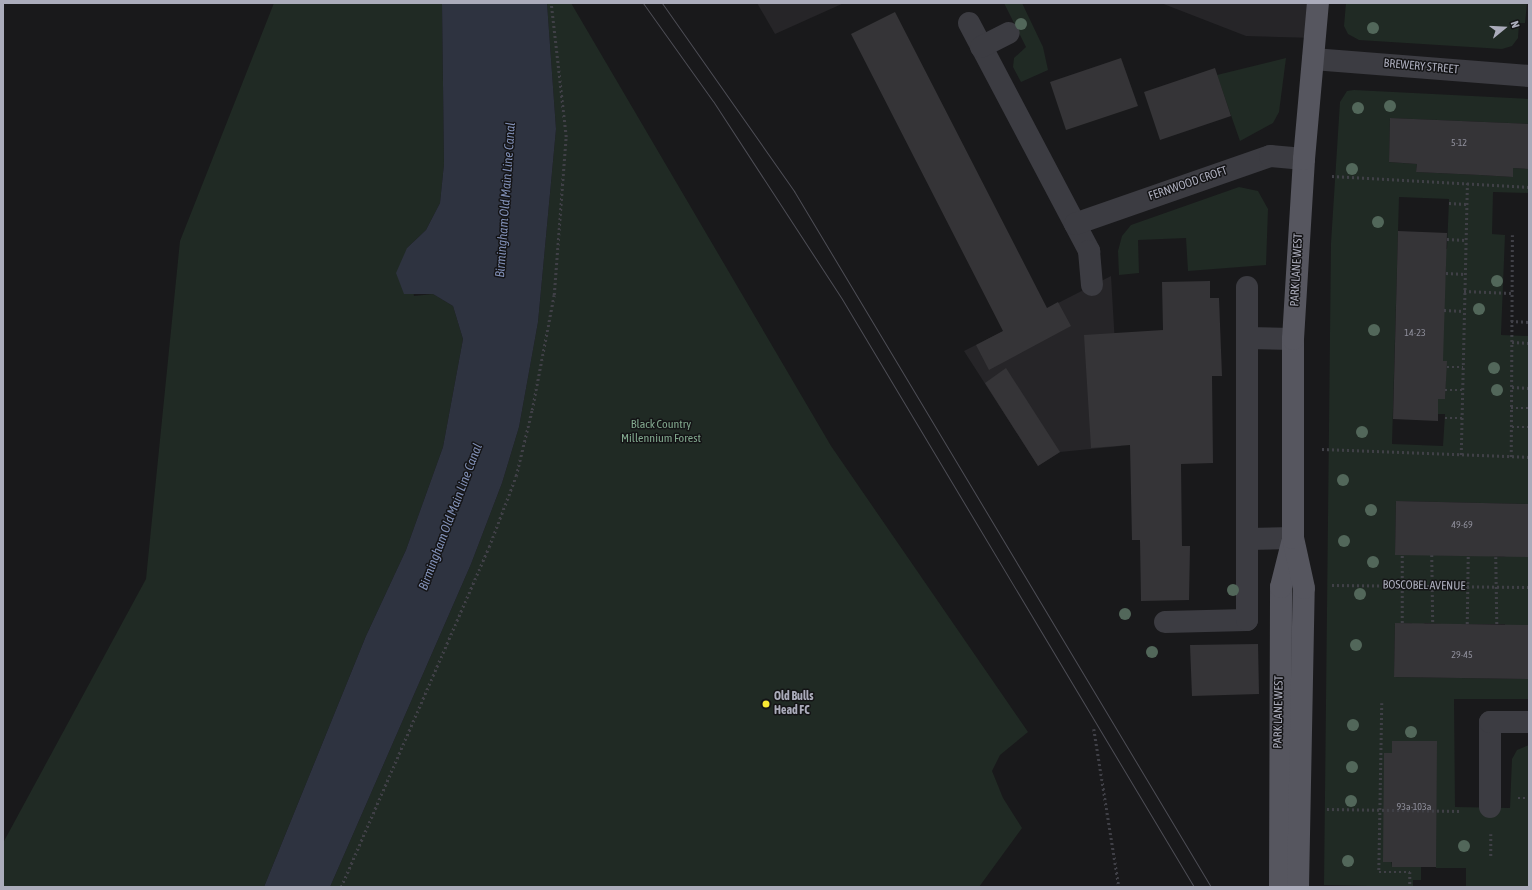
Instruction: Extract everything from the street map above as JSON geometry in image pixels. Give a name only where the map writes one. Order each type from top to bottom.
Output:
[{"type":"main road","name":"PARK LANE WEST","points":[[1298,887],[1304,588],[1293,538],[1293,339],[1304,159],[1318,3]]},
{"type":"main road","name":"PARK LANE WEST","points":[[1280,887],[1280,587],[1293,538]]},
{"type":"street","points":[[969,23],[1089,251],[1092,284]]},
{"type":"street","points":[[981,47],[1009,33]]},
{"type":"street","name":"BREWERY STREET","points":[[1313,59],[1529,76]]},
{"type":"street","name":"FERNWOOD CROFT","points":[[1075,224],[1270,156],[1304,159]]},
{"type":"street","points":[[1166,622],[1248,620],[1247,287]]},
{"type":"street","points":[[1247,338],[1293,339]]},
{"type":"street","points":[[1248,539],[1293,538]]},
{"type":"street","points":[[1490,808],[1490,722],[1529,722]]},
{"type":"path","points":[[341,887],[489,548],[516,476],[532,410],[554,295],[566,137],[551,3]]},
{"type":"path","points":[[1327,176],[1529,187]]},
{"type":"path","points":[[1461,455],[1467,183]]},
{"type":"path","points":[[1449,203],[1466,204]]},
{"type":"path","points":[[1512,235],[1512,457]]},
{"type":"path","points":[[1447,239],[1465,240]]},
{"type":"path","points":[[1446,273],[1465,274]]},
{"type":"path","points":[[1464,291],[1512,293]]},
{"type":"path","points":[[1444,310],[1464,312]]},
{"type":"path","points":[[1511,321],[1529,322]]},
{"type":"path","points":[[1512,342],[1529,343]]},
{"type":"path","points":[[1446,367],[1463,367]]},
{"type":"path","points":[[1511,387],[1529,388]]},
{"type":"path","points":[[1445,390],[1463,390]]},
{"type":"path","points":[[1511,408],[1529,408]]},
{"type":"path","points":[[1445,418],[1462,418]]},
{"type":"path","points":[[1512,427],[1529,427]]},
{"type":"path","points":[[1320,449],[1529,457]]},
{"type":"path","points":[[1402,555],[1402,623]]},
{"type":"path","points":[[1432,555],[1433,624]]},
{"type":"path","points":[[1467,624],[1468,556]]},
{"type":"path","points":[[1496,557],[1497,624]]},
{"type":"path","name":"BOSCOBEL AVENUE","points":[[1326,585],[1529,587]]},
{"type":"path","points":[[1382,703],[1379,872],[1410,872],[1410,887]]},
{"type":"path","points":[[1094,729],[1119,887]]},
{"type":"path","points":[[1514,805],[1514,798],[1529,798]]},
{"type":"path","points":[[1324,809],[1467,811]]},
{"type":"shaded area","points":[[757,3],[844,3],[775,34]]},
{"type":"shaded area","points":[[1161,3],[1318,3],[1316,38],[1246,36]]},
{"type":"shaded area","points":[[1111,276],[1121,446],[1060,452],[1038,466],[964,351]]},
{"type":"green space","points":[[274,3],[442,3],[444,164],[440,203],[426,230],[407,248],[414,296],[433,294],[453,306],[463,339],[443,447],[406,550],[366,636],[264,887],[3,887],[3,843],[146,579],[180,241]]},
{"type":"green space","name":"Black Country Millennium Forest","points":[[547,3],[571,3],[831,446],[1028,732],[1000,755],[992,771],[1003,798],[1022,828],[979,887],[330,887],[471,564],[502,483],[519,427],[538,322],[556,129]]},
{"type":"green space","points":[[1004,3],[1022,3],[1043,47],[1048,70],[1021,82],[1013,67],[1014,58],[1026,47]]},
{"type":"green space","points":[[1346,3],[1527,3],[1525,23],[1519,23],[1518,38],[1512,46],[1502,49],[1359,40],[1348,34],[1344,26]]},
{"type":"green space","points":[[1286,58],[1279,112],[1273,123],[1240,141],[1217,75]]},
{"type":"green space","points":[[1354,90],[1529,99],[1529,124],[1390,118],[1389,162],[1417,164],[1416,172],[1513,177],[1513,168],[1529,169],[1529,193],[1493,192],[1492,234],[1505,235],[1501,335],[1529,336],[1529,504],[1396,501],[1395,554],[1475,556],[1489,548],[1489,556],[1504,557],[1522,549],[1522,557],[1529,557],[1529,625],[1505,633],[1505,624],[1459,624],[1441,632],[1441,624],[1425,623],[1412,632],[1412,623],[1395,623],[1394,677],[1529,679],[1529,699],[1454,699],[1455,807],[1510,808],[1512,759],[1517,750],[1529,745],[1529,887],[1466,887],[1466,868],[1436,868],[1436,741],[1393,741],[1392,753],[1384,753],[1384,799],[1392,867],[1421,867],[1421,880],[1413,880],[1413,887],[1324,885],[1331,243],[1340,102],[1347,91]],"holes":[[[1399,197],[1449,199],[1447,249],[1440,249],[1439,263],[1446,264],[1440,361],[1446,362],[1445,399],[1438,399],[1438,414],[1445,414],[1443,446],[1392,444]]]},
{"type":"green space","points":[[1239,187],[1258,191],[1268,209],[1266,265],[1188,271],[1186,238],[1138,240],[1139,273],[1119,275],[1118,251],[1122,236],[1131,225]]},
{"type":"water","name":"Birmingham Old Main Line Canal","points":[[442,3],[547,3],[556,129],[538,322],[519,427],[502,483],[471,564],[330,887],[264,887],[366,636],[406,550],[443,447],[463,339],[453,306],[433,294],[404,294],[396,273],[407,248],[426,230],[440,203],[444,164]]},
{"type":"building","points":[[895,12],[1047,308],[1058,302],[1071,326],[989,370],[976,345],[1003,331],[851,34]]},
{"type":"building","points":[[1121,58],[1138,106],[1066,130],[1050,82]]},
{"type":"building","points":[[1215,68],[1231,116],[1160,140],[1144,92]]},
{"type":"building","points":[[1390,118],[1529,124],[1529,169],[1513,168],[1513,177],[1416,172],[1417,164],[1389,162]]},
{"type":"building","points":[[1398,231],[1447,233],[1443,361],[1447,361],[1445,399],[1438,399],[1438,421],[1393,419]]},
{"type":"building","points":[[1210,281],[1210,298],[1219,298],[1222,376],[1212,376],[1213,463],[1181,464],[1182,546],[1190,546],[1189,600],[1141,601],[1140,540],[1132,540],[1130,445],[1091,448],[1084,335],[1163,330],[1162,282]]},
{"type":"building","points":[[1006,368],[1060,452],[1038,466],[985,383]]},
{"type":"building","points":[[1396,501],[1529,504],[1529,557],[1395,555]]},
{"type":"building","points":[[1395,623],[1529,625],[1529,679],[1394,677]]},
{"type":"building","points":[[1258,644],[1259,694],[1192,696],[1190,645]]},
{"type":"building","points":[[1392,741],[1437,741],[1436,867],[1392,867],[1392,862],[1383,862],[1384,753],[1392,753]]},
{"type":"tram line","points":[[643,3],[713,101],[842,299],[1194,887]]},
{"type":"tram line","points":[[662,3],[794,191],[1211,887]]},
{"type":"place","name":"Old Bulls Head FC","points":[[766,704]]}]
